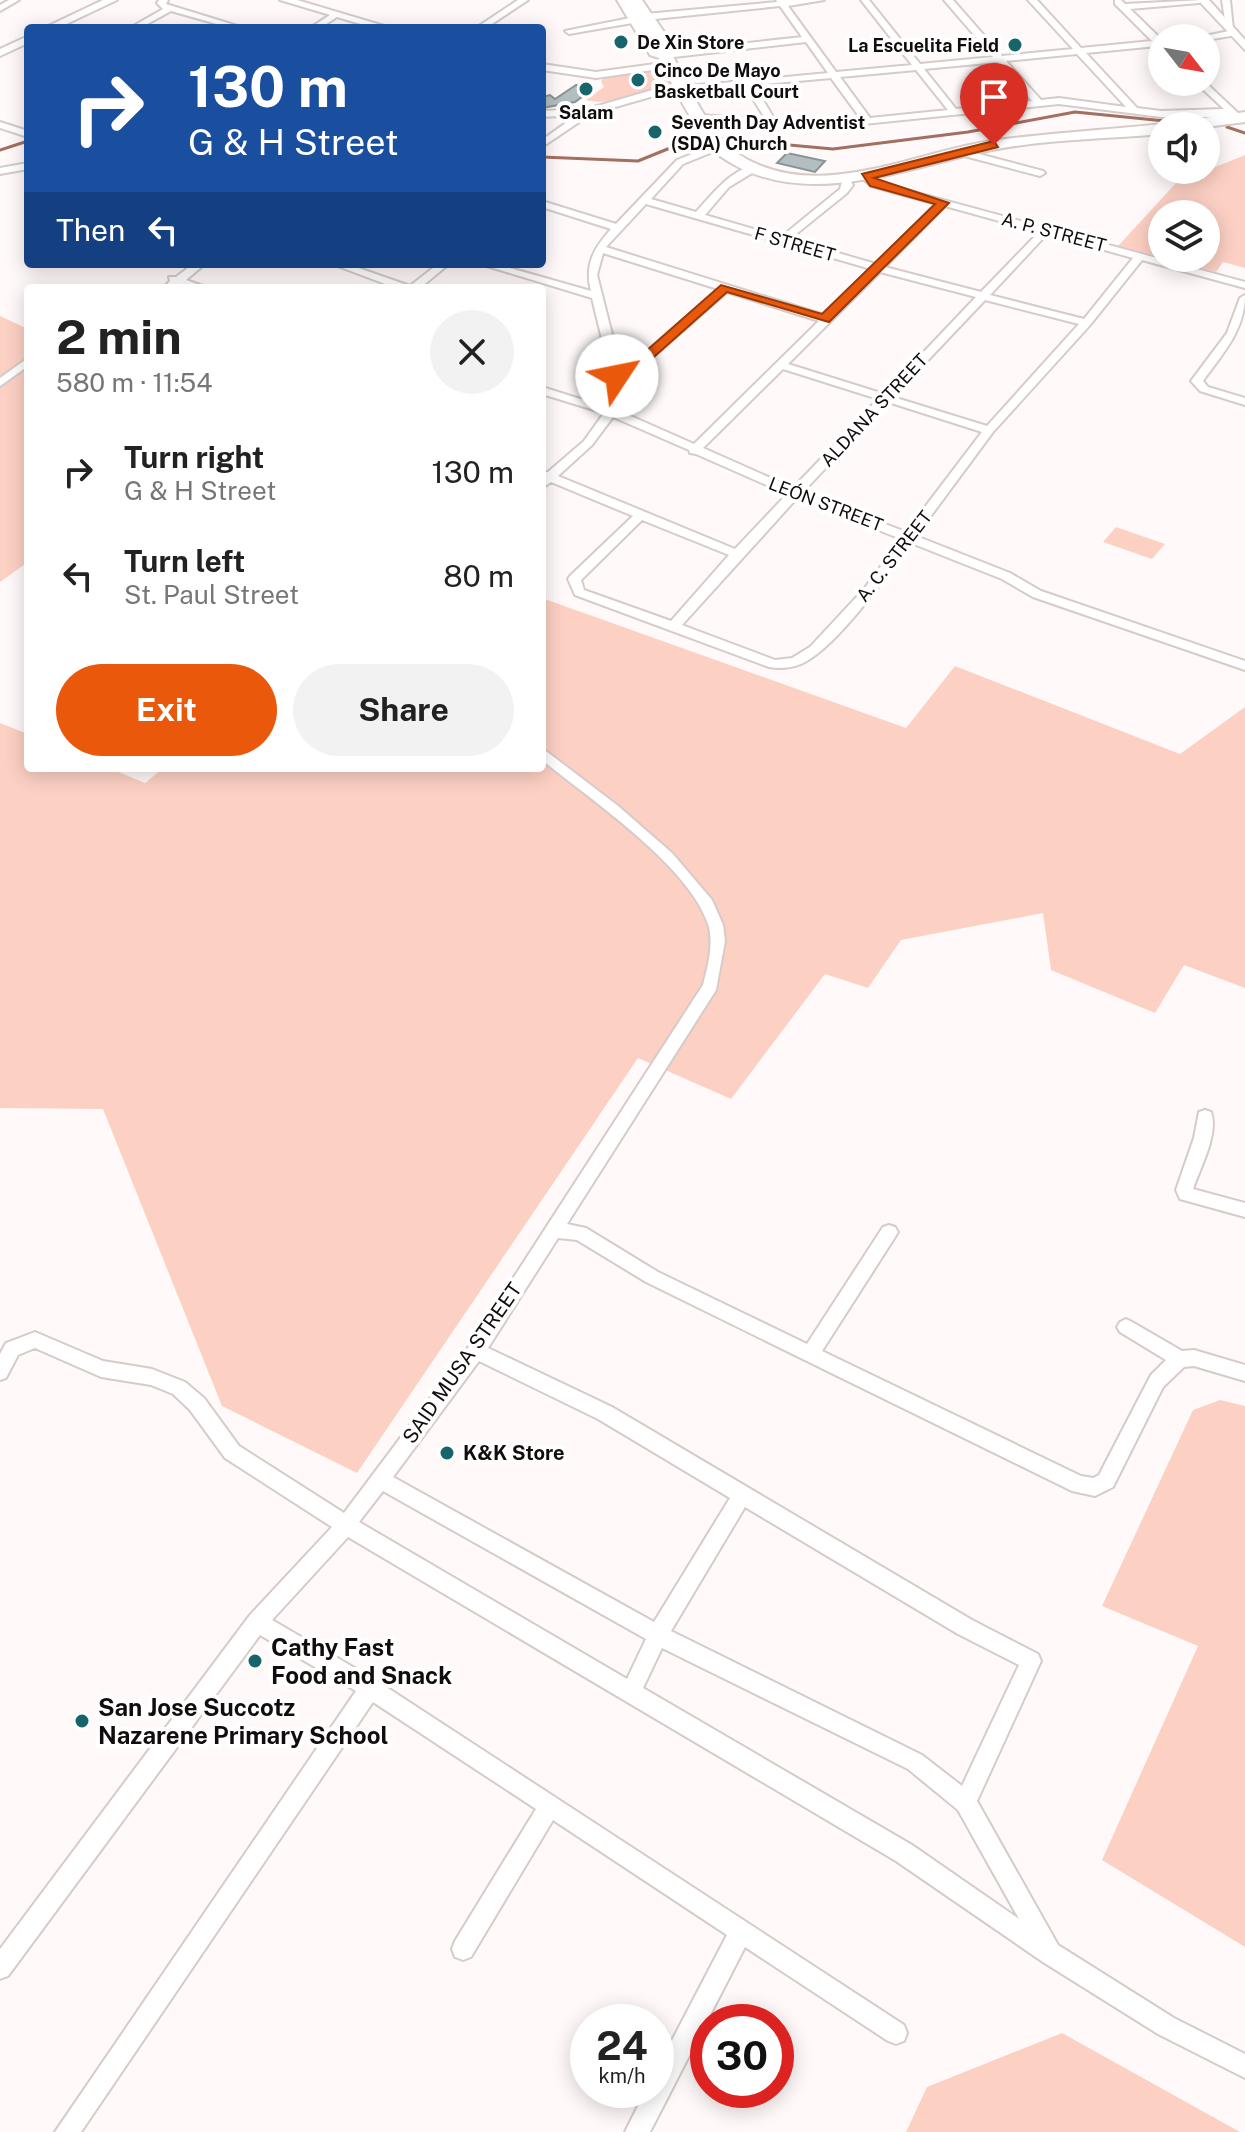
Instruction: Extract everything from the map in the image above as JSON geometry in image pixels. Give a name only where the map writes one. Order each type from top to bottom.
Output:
[{"type":"highway","points":[[624,0],[640,19]]},
{"type":"highway","points":[[635,0],[655,52],[667,60],[717,147],[754,168],[803,179],[846,180],[994,145],[1148,130]]},
{"type":"street","points":[[0,8],[15,0]]},
{"type":"street","points":[[58,24],[112,0]]},
{"type":"street","points":[[486,24],[524,0]]},
{"type":"street","points":[[569,31],[640,19],[820,0]]},
{"type":"street","points":[[865,0],[955,113]]},
{"type":"street","points":[[948,0],[1038,102]]},
{"type":"street","points":[[1032,0],[1134,110]]},
{"type":"street","points":[[1120,4],[1201,0],[1245,47]]},
{"type":"street","points":[[1226,0],[1232,30]]},
{"type":"street","points":[[292,1],[371,24]]},
{"type":"street","points":[[781,2],[868,122]]},
{"type":"street","points":[[140,24],[167,4],[219,24]]},
{"type":"street","points":[[1120,4],[1148,31]]},
{"type":"street","points":[[321,24],[336,15]]},
{"type":"street","points":[[1220,33],[1232,30]]},
{"type":"street","points":[[546,68],[596,75],[667,60],[806,39]]},
{"type":"street","points":[[0,53],[24,41]]},
{"type":"street","points":[[546,114],[588,112],[642,95],[1148,45]]},
{"type":"street","points":[[749,85],[773,124]]},
{"type":"street","points":[[1085,102],[1123,95]]},
{"type":"street","points":[[1216,96],[1238,116]]},
{"type":"street","points":[[700,118],[815,126],[1038,102],[1085,102],[1173,115],[1238,116]]},
{"type":"street","points":[[546,141],[588,112]]},
{"type":"street","points":[[0,125],[24,133]]},
{"type":"street","points":[[0,136],[12,129]]},
{"type":"street","points":[[546,478],[588,443],[611,412],[617,376],[592,275],[599,248],[680,162],[717,147]]},
{"type":"street","points":[[960,152],[1040,173]]},
{"type":"street","points":[[0,171],[24,167]]},
{"type":"street","points":[[698,216],[726,185],[754,168]]},
{"type":"street","name":"A. P. STREET","points":[[866,177],[874,184],[1245,285]]},
{"type":"street","points":[[782,241],[844,191],[848,185],[846,180]]},
{"type":"street","name":"F STREET","points":[[644,200],[877,268],[1086,323]]},
{"type":"street","points":[[694,451],[943,203]]},
{"type":"street","points":[[546,205],[616,227]]},
{"type":"street","name":"ALDANA STREET","points":[[673,627],[737,554],[1046,230]]},
{"type":"street","points":[[599,248],[825,319]]},
{"type":"street","name":"A. C. STREET","points":[[638,517],[574,579],[579,592],[774,664],[795,662],[815,650],[847,616],[989,430],[1086,323],[1140,256]]},
{"type":"street","points":[[172,282],[194,268]]},
{"type":"street","points":[[348,268],[394,284]]},
{"type":"street","points":[[419,284],[439,268]]},
{"type":"street","points":[[495,268],[536,284]]},
{"type":"street","points":[[546,288],[597,296]]},
{"type":"street","points":[[617,376],[633,369],[725,288]]},
{"type":"street","points":[[1245,298],[1232,333],[1197,381],[1204,389],[1245,402]]},
{"type":"street","points":[[1232,333],[1245,336]]},
{"type":"street","points":[[0,383],[24,364]]},
{"type":"street","points":[[781,365],[884,400],[989,430]]},
{"type":"street","name":"LEÓN STREET","points":[[546,391],[611,412],[795,493],[1006,576],[1037,594],[1245,666]]},
{"type":"street","points":[[546,479],[737,554]]},
{"type":"street","name":"SAID MUSA STREET","points":[[0,1968],[257,1622],[346,1525],[476,1351],[711,986],[719,943],[715,922],[703,897],[677,869],[546,756]]},
{"type":"street","points":[[1205,1117],[1202,1138],[1184,1190],[1186,1194],[1245,1210]]},
{"type":"street","points":[[552,1230],[580,1233],[652,1277],[811,1353],[1064,1481],[1095,1487],[1106,1481],[1157,1381],[1180,1359]]},
{"type":"street","points":[[811,1353],[889,1232]]},
{"type":"street","points":[[1126,1327],[1180,1359],[1194,1358],[1245,1373]]},
{"type":"street","points":[[0,1372],[12,1349],[35,1340],[101,1369],[152,1377],[179,1388],[197,1404],[232,1452],[346,1525],[632,1690],[904,1853],[1051,1954],[1166,2026],[1245,2066]]},
{"type":"street","points":[[476,1351],[605,1413],[965,1627],[1031,1661],[966,1802]]},
{"type":"street","points":[[380,1479],[658,1635],[915,1762],[966,1802],[1051,1954]]},
{"type":"street","points":[[632,1690],[658,1635],[742,1495]]},
{"type":"street","points":[[257,1622],[370,1688],[896,2033]]},
{"type":"street","points":[[67,2132],[370,1688]]},
{"type":"street","points":[[463,1949],[549,1807]]},
{"type":"street","points":[[637,2132],[740,1933]]},
{"type":"shaded area","points":[[665,70],[677,87],[619,100],[586,100],[604,87],[601,81],[607,76]]},
{"type":"shaded area","points":[[1245,155],[1245,268],[1223,262],[1220,266],[1220,200],[1160,200],[1175,184],[1220,184],[1220,165]]},
{"type":"shaded area","points":[[1148,213],[1148,254],[1118,246]]},
{"type":"shaded area","points":[[0,316],[24,327],[24,565],[0,582]]},
{"type":"shaded area","points":[[1116,527],[1165,544],[1152,559],[1103,542]]},
{"type":"shaded area","points":[[546,599],[906,728],[955,666],[1180,754],[1245,707],[1245,988],[1184,965],[1155,1013],[1051,970],[1043,913],[901,940],[868,988],[825,974],[731,1099],[638,1058],[357,1473],[222,1406],[103,1109],[0,1108],[0,723],[24,732],[24,772],[119,772],[145,783],[158,772],[546,772]]},
{"type":"shaded area","points":[[1220,1400],[1245,1406],[1245,1947],[1102,1860],[1198,1646],[1102,1606],[1193,1410]]},
{"type":"shaded area","points":[[1062,2033],[1240,2132],[906,2132],[927,2087]]},
{"type":"building","points":[[576,85],[593,89],[575,102],[546,107],[546,96],[555,99]]},
{"type":"building","points":[[787,153],[825,161],[815,172],[777,163]]},
{"type":"waterway","points":[[722,139],[833,149],[968,132],[1075,112],[1148,119]]},
{"type":"waterway","points":[[1227,127],[1245,133]]},
{"type":"waterway","points":[[546,157],[638,161],[675,146],[705,140]]},
{"type":"waterway","points":[[0,150],[24,142]]},
{"type":"place","name":"De Xin Store","points":[[621,42]]},
{"type":"place","name":"La Escuelita Field","points":[[1015,45]]},
{"type":"place","name":"Cinco De Mayo Basketball Court","points":[[638,80]]},
{"type":"place","name":"Salam","points":[[586,89]]},
{"type":"place","name":"Seventh Day Adventist (SDA) Church","points":[[655,132]]},
{"type":"place","name":"K&K Store","points":[[447,1453]]},
{"type":"place","name":"Cathy Fast Food and Snack","points":[[255,1661]]},
{"type":"place","name":"San Jose Succotz Nazarene Primary School","points":[[82,1721]]},
{"type":"route","points":[[617,376],[633,369],[725,288],[825,319],[943,203],[874,184],[866,177],[994,145]]}]
